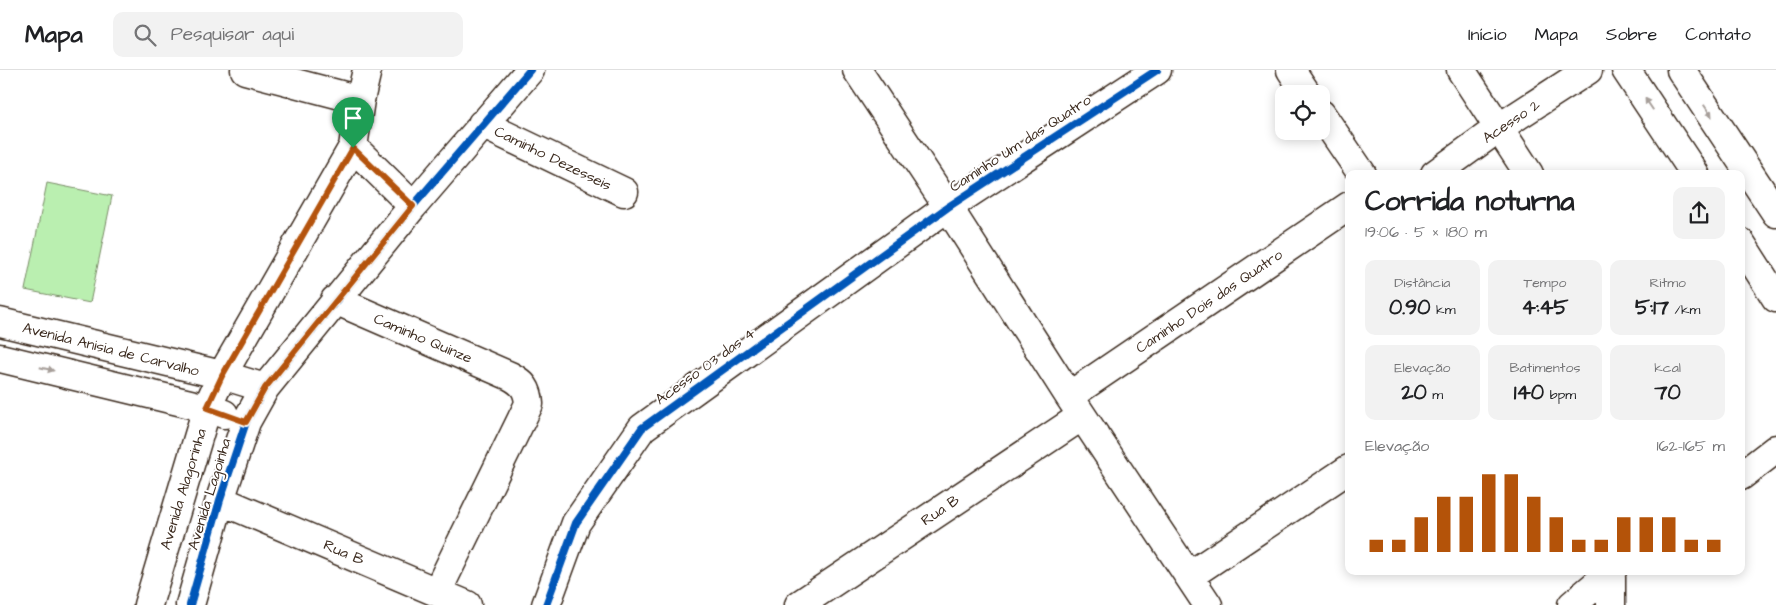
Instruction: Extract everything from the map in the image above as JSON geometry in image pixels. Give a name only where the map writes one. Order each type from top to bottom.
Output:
[{"type":"street","points":[[245,70],[360,100]]},
{"type":"street","points":[[367,70],[360,100],[353,148],[413,206]]},
{"type":"street","name":"Avenida Lagoinha","points":[[190,605],[220,500],[246,422],[265,388],[413,206],[530,70]]},
{"type":"street","points":[[858,70],[948,206],[1075,406],[1207,605]]},
{"type":"street","name":"Caminho Um das Quatro","points":[[948,206],[1158,70]]},
{"type":"street","points":[[1291,70],[1302,85]]},
{"type":"street","points":[[1461,70],[1527,170]]},
{"type":"street","name":"Acesso 2","points":[[1441,170],[1500,127],[1588,70]]},
{"type":"street","points":[[1626,70],[1693,170]]},
{"type":"street","points":[[1681,70],[1776,213]]},
{"type":"street","name":"Caminho Dezesseis","points":[[482,124],[624,192]]},
{"type":"street","points":[[1330,127],[1359,170]]},
{"type":"street","name":"Avenida Alagorinha","points":[[148,605],[207,408],[222,376],[353,148]]},
{"type":"street","name":"Acesso 03 das 4","points":[[546,605],[576,522],[642,428],[948,206]]},
{"type":"street","name":"Caminho Dois das Quatro","points":[[1075,406],[1345,209]]},
{"type":"street","points":[[1745,249],[1776,298]]},
{"type":"street","name":"Caminho Quinze","points":[[335,300],[510,376],[521,382],[526,388],[529,404],[437,592]]},
{"type":"street","name":"Avenida Anisia de Carvalho","points":[[0,322],[265,388]]},
{"type":"street","points":[[0,358],[207,408],[246,422]]},
{"type":"street","name":"Rua B","points":[[799,605],[1075,406]]},
{"type":"street","points":[[1745,473],[1776,449]]},
{"type":"street","points":[[1189,576],[1345,472]]},
{"type":"street","name":"Rua B","points":[[220,500],[467,605]]},
{"type":"street","points":[[1572,605],[1607,575]]},
{"type":"street","points":[[1611,605],[1612,575]]},
{"type":"green space","points":[[47,183],[112,196],[90,303],[25,290]]},
{"type":"cycle path","points":[[190,605],[220,500],[246,422],[265,388],[413,206],[530,70]]},
{"type":"cycle path","points":[[546,605],[576,523],[642,428],[948,207],[1157,70]]},
{"type":"route","points":[[353,148],[413,206],[265,388],[246,422],[207,408],[222,376],[353,148]]}]
